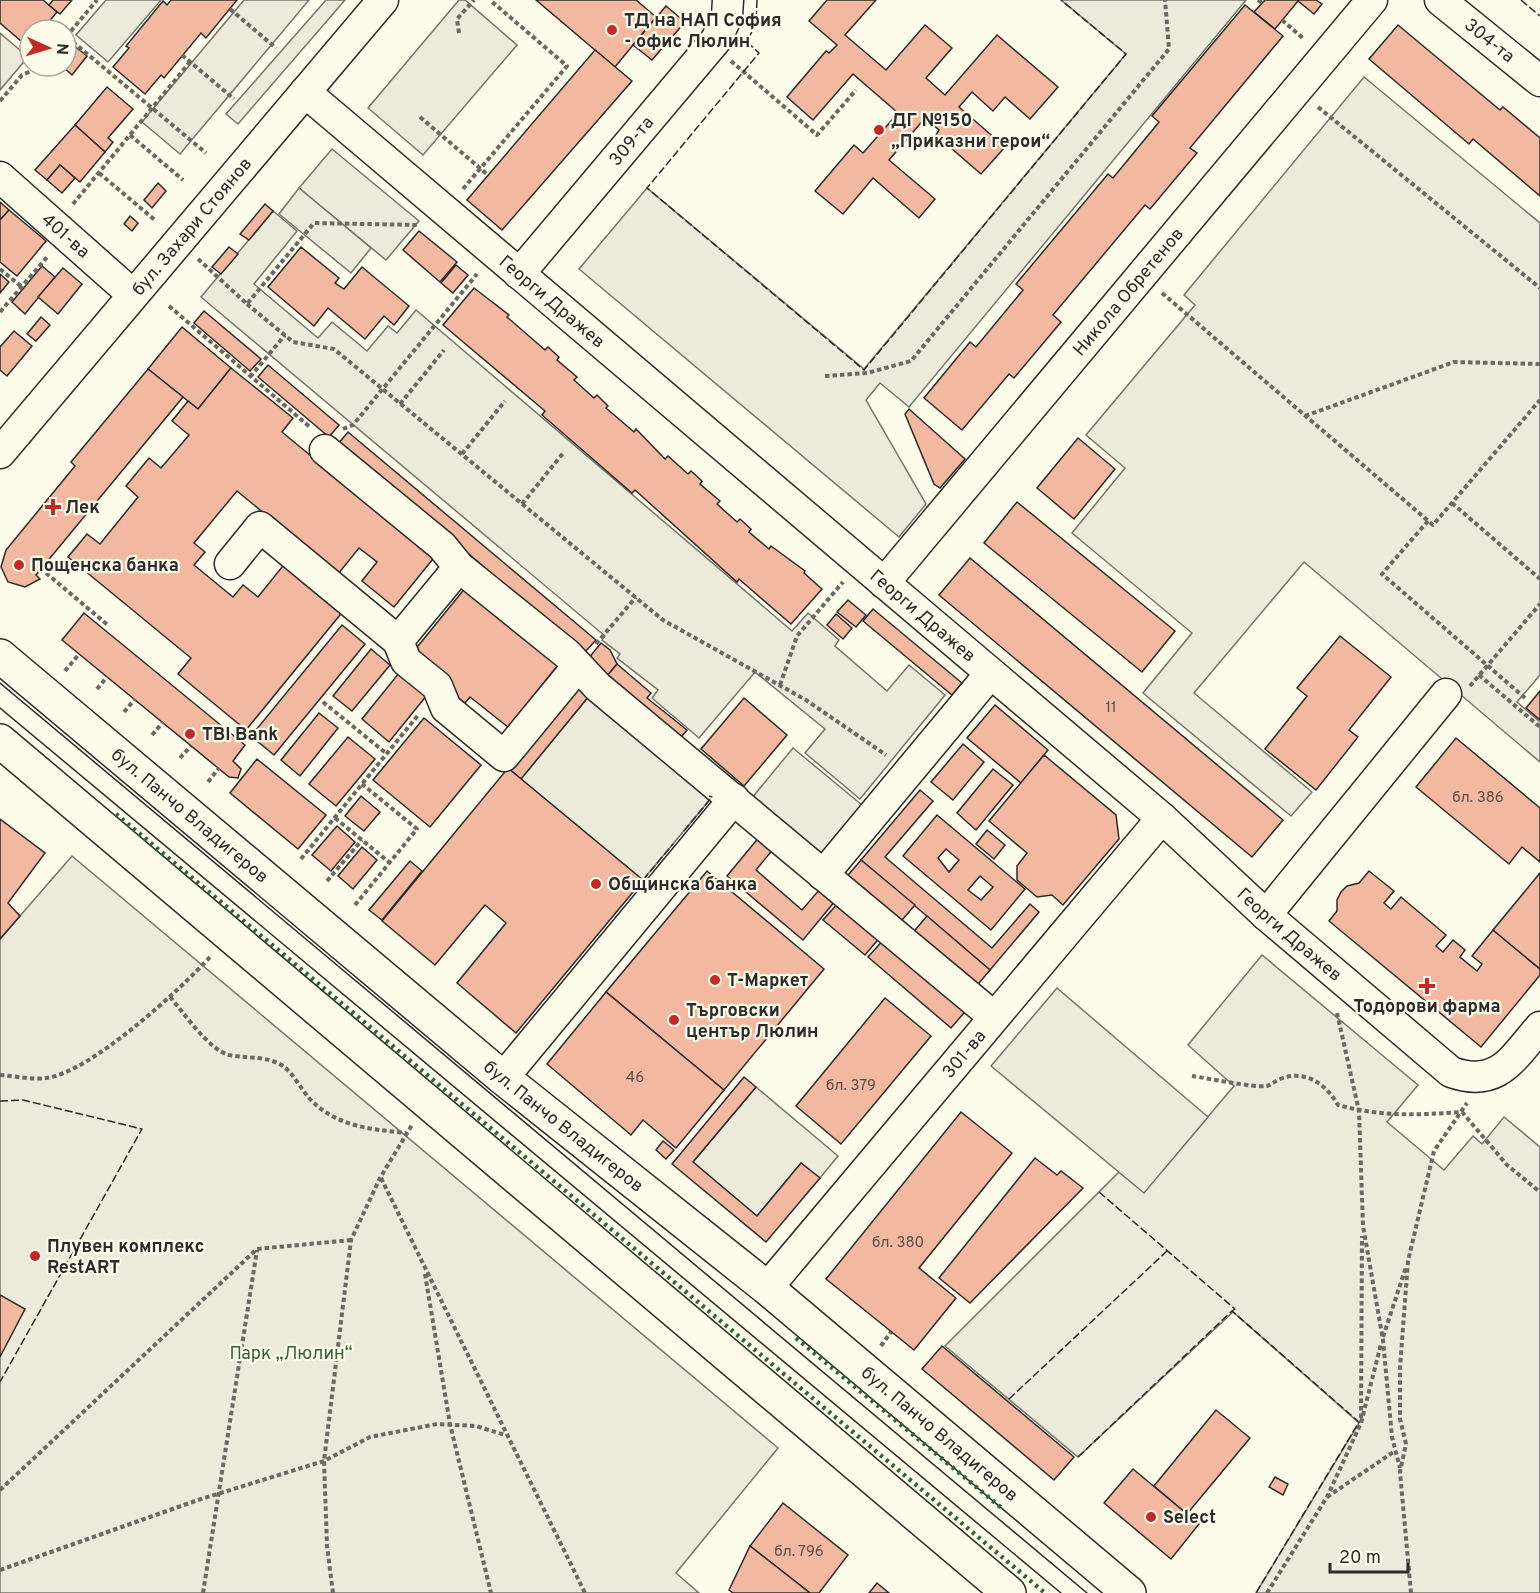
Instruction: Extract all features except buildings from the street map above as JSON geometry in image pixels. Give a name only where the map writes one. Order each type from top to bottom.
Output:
[{"type":"main road","name":"бул. Панчо Владигеров","points":[[0,656],[503,1078],[767,1288],[1129,1593]]},
{"type":"main road","points":[[0,741],[1009,1593]]},
{"type":"street","name":"бул. Захари Стоянов","points":[[0,453],[382,0]]},
{"type":"street","name":"309-та","points":[[519,274],[712,45],[727,16],[728,0]]},
{"type":"street","name":"Никола Обретенов","points":[[884,584],[1372,0]]},
{"type":"street","name":"304-та","points":[[1440,0],[1540,81]]},
{"type":"street","name":"Георги Дражев","points":[[304,92],[1162,818],[1266,915],[1451,1072],[1465,1077],[1479,1078]]},
{"type":"street","name":"401-ва","points":[[0,177],[132,294]]},
{"type":"street","points":[[328,447],[442,546],[459,567],[578,666],[598,687],[994,1017]]},
{"type":"street","points":[[230,564],[260,527],[398,641],[406,661],[439,690],[446,708],[504,756],[578,666]]},
{"type":"street","points":[[398,641],[459,567]]},
{"type":"street","points":[[823,875],[990,674]]},
{"type":"street","points":[[1266,915],[1446,694]]},
{"type":"street","points":[[503,1078],[734,799]]},
{"type":"street","name":"301-ва","points":[[767,1288],[1162,818]]},
{"type":"street","points":[[1479,1078],[1506,1067],[1540,1027]]},
{"type":"path","points":[[78,23],[97,0]]},
{"type":"path","points":[[459,33],[458,19],[474,0]]},
{"type":"path","points":[[247,304],[314,223],[454,218],[480,169],[567,66],[490,0]]},
{"type":"path","points":[[825,376],[867,373],[911,361],[1168,49],[1165,0]]},
{"type":"path","points":[[230,9],[276,48]]},
{"type":"path","points":[[712,45],[818,135],[856,90]]},
{"type":"path","points":[[78,46],[206,153]]},
{"type":"path","points":[[183,55],[234,99]]},
{"type":"path","points":[[0,312],[22,287],[99,173],[190,62]]},
{"type":"path","points":[[0,101],[19,78]]},
{"type":"path","points":[[1296,90],[1540,288]]},
{"type":"path","points":[[420,117],[488,175]]},
{"type":"path","points":[[130,135],[183,180]]},
{"type":"path","points":[[99,173],[156,221]]},
{"type":"path","points":[[169,306],[328,447],[342,429],[353,425],[494,253]]},
{"type":"path","points":[[202,263],[293,342],[334,349],[663,620],[806,700],[909,771]]},
{"type":"path","points":[[0,269],[22,287]]},
{"type":"path","points":[[1141,276],[1433,525],[1540,400]]},
{"type":"path","points":[[250,377],[285,335]]},
{"type":"path","points":[[400,404],[444,350]]},
{"type":"path","points":[[1305,416],[1454,362],[1540,364]]},
{"type":"path","points":[[462,454],[506,401]]},
{"type":"path","points":[[522,504],[564,452]]},
{"type":"path","points":[[1452,503],[1540,579]]},
{"type":"path","points":[[1428,521],[1382,574],[1525,698]]},
{"type":"path","points":[[780,685],[797,636],[859,563]]},
{"type":"path","points":[[46,573],[109,626]]},
{"type":"path","points":[[578,666],[636,597]]},
{"type":"path","points":[[1446,694],[1466,691],[1540,604]]},
{"type":"path","points":[[101,627],[105,622]]},
{"type":"path","points":[[65,671],[79,654]]},
{"type":"path","points":[[1479,675],[1540,727]]},
{"type":"path","points":[[97,689],[107,676]]},
{"type":"path","points":[[301,859],[439,690]]},
{"type":"path","points":[[124,712],[135,699]]},
{"type":"path","points":[[323,702],[387,754]]},
{"type":"path","points":[[152,735],[163,722]]},
{"type":"path","points":[[180,758],[191,746]]},
{"type":"path","points":[[208,782],[219,768]]},
{"type":"path","points":[[355,905],[417,829],[362,784]]},
{"type":"path","points":[[335,818],[390,863]]},
{"type":"path","points":[[327,882],[362,840]]},
{"type":"path","points":[[0,1075],[47,1078],[90,1060],[170,997],[211,956]]},
{"type":"path","points":[[170,997],[213,1046],[228,1055],[265,1058],[284,1067],[310,1099],[327,1115],[354,1127],[406,1133]]},
{"type":"path","points":[[1337,1012],[1359,1111],[1363,1226],[1361,1423]]},
{"type":"path","points":[[1192,1076],[1268,1086],[1293,1076],[1308,1077],[1321,1083],[1338,1105],[1359,1111],[1404,1116],[1462,1112]]},
{"type":"path","points":[[1267,1593],[1327,1497],[1361,1423],[1383,1340],[1408,1261],[1434,1151],[1462,1112],[1479,1078]]},
{"type":"path","points":[[1462,1112],[1507,1165],[1540,1192]]},
{"type":"path","points":[[333,1593],[327,1546],[324,1461],[351,1240],[380,1178],[413,1125]]},
{"type":"path","points":[[380,1178],[585,1593]]},
{"type":"path","points":[[1363,1226],[1383,1340],[1395,1451],[1401,1472],[1411,1593]]},
{"type":"path","points":[[0,1490],[257,1249],[351,1240]]},
{"type":"path","points":[[202,1593],[257,1249]]},
{"type":"path","points":[[1401,1472],[1406,1444],[1400,1419],[1400,1378],[1408,1261]]},
{"type":"path","points":[[424,1268],[450,1424],[491,1593]]},
{"type":"path","points":[[879,1349],[891,1332]]},
{"type":"path","points":[[0,1570],[218,1494],[324,1461],[370,1437],[437,1424],[476,1426],[505,1435]]},
{"type":"path","points":[[1327,1497],[1395,1451]]},
{"type":"green space","points":[[106,0],[161,0],[108,62],[78,37],[78,33]]},
{"type":"green space","points":[[244,0],[309,0],[180,154],[142,122]]},
{"type":"green space","points":[[1061,0],[1246,0],[909,407],[880,383],[866,400],[926,504],[899,537],[579,269],[647,188],[864,369],[1126,54]]},
{"type":"green space","points":[[0,33],[18,48],[18,69],[0,90]]},
{"type":"green space","points":[[1364,77],[1540,223],[1540,675],[1517,702],[1540,722],[1540,762],[1304,562],[1194,693],[1312,792],[1291,816],[1143,693],[1192,633],[1072,533],[1125,468],[1086,435],[1195,305],[1184,295]]},
{"type":"green space","points":[[332,149],[419,221],[386,260],[299,188]]},
{"type":"green space","points":[[273,211],[297,231],[254,284],[318,338],[332,322],[367,351],[388,326],[397,333],[416,310],[792,631],[808,613],[839,640],[835,646],[887,691],[909,665],[945,695],[860,799],[805,753],[825,729],[755,672],[699,738],[652,698],[658,690],[617,658],[620,654],[602,640],[605,636],[201,297]]},
{"type":"green space","name":"Парк „Люлин“","points":[[72,856],[778,1448],[676,1573],[699,1593],[0,1593],[0,939]]},
{"type":"green space","points":[[1262,955],[1418,1085],[1387,1122],[1444,1170],[1473,1136],[1482,1144],[1504,1117],[1540,1147],[1540,1593],[1256,1593],[1359,1423],[1233,1312],[1078,1457],[945,1346],[1119,1172],[1144,1192],[1234,1086],[1188,1045]]},
{"type":"shaded area","points":[[326,0],[345,0],[238,124],[226,114]]},
{"type":"shaded area","points":[[459,0],[465,0],[517,45],[423,155],[368,108]]},
{"type":"shaded area","points":[[299,188],[371,248],[351,273],[279,214]]},
{"type":"shaded area","points":[[589,696],[712,797],[643,880],[521,779]]},
{"type":"shaded area","points":[[793,748],[862,805],[820,856],[751,799]]},
{"type":"shaded area","points":[[1057,988],[1208,1117],[1144,1193],[991,1066]]},
{"type":"shaded area","points":[[756,1087],[838,1156],[820,1178],[801,1163],[757,1216],[693,1162]]},
{"type":"tram line","points":[[0,683],[1087,1593]]},
{"type":"tram line","points":[[0,708],[1061,1593]]},
{"type":"hedge","points":[[116,814],[1045,1593]]},
{"type":"hedge","points":[[796,1338],[1004,1510]]},
{"type":"fence","points":[[757,0],[756,23],[747,42],[759,53],[647,188],[864,370],[1126,54],[1061,0]]},
{"type":"fence","points":[[1521,0],[1540,16]]},
{"type":"fence","points":[[684,831],[712,797],[709,796]]},
{"type":"fence","points":[[643,880],[673,844]]},
{"type":"fence","points":[[0,1101],[23,1100],[142,1129],[0,1382]]},
{"type":"fence","points":[[1099,1192],[1235,1309],[1232,1311]]},
{"type":"fence","points":[[1009,1399],[1167,1251]]},
{"type":"fence","points":[[1078,1457],[1232,1311],[1359,1422],[1256,1593]]},
{"type":"place","name":"ТД на НАП София - офис Люлин","points":[[612,30]]},
{"type":"place","name":"ДГ №150 „Приказни герои“","points":[[879,130]]},
{"type":"place","name":"Лек","points":[[53,507]]},
{"type":"place","name":"Пощенска банка","points":[[19,565]]},
{"type":"place","name":"TBI Bank","points":[[190,734]]},
{"type":"place","name":"Общинска банка","points":[[596,884]]},
{"type":"place","name":"Т-Маркет","points":[[715,980]]},
{"type":"place","name":"Тодорови фарма","points":[[1427,986]]},
{"type":"place","name":"Търговски център Люлин","points":[[674,1020]]},
{"type":"place","name":"Плувен комплекс RestART","points":[[35,1256]]},
{"type":"place","name":"Select","points":[[1151,1517]]}]
